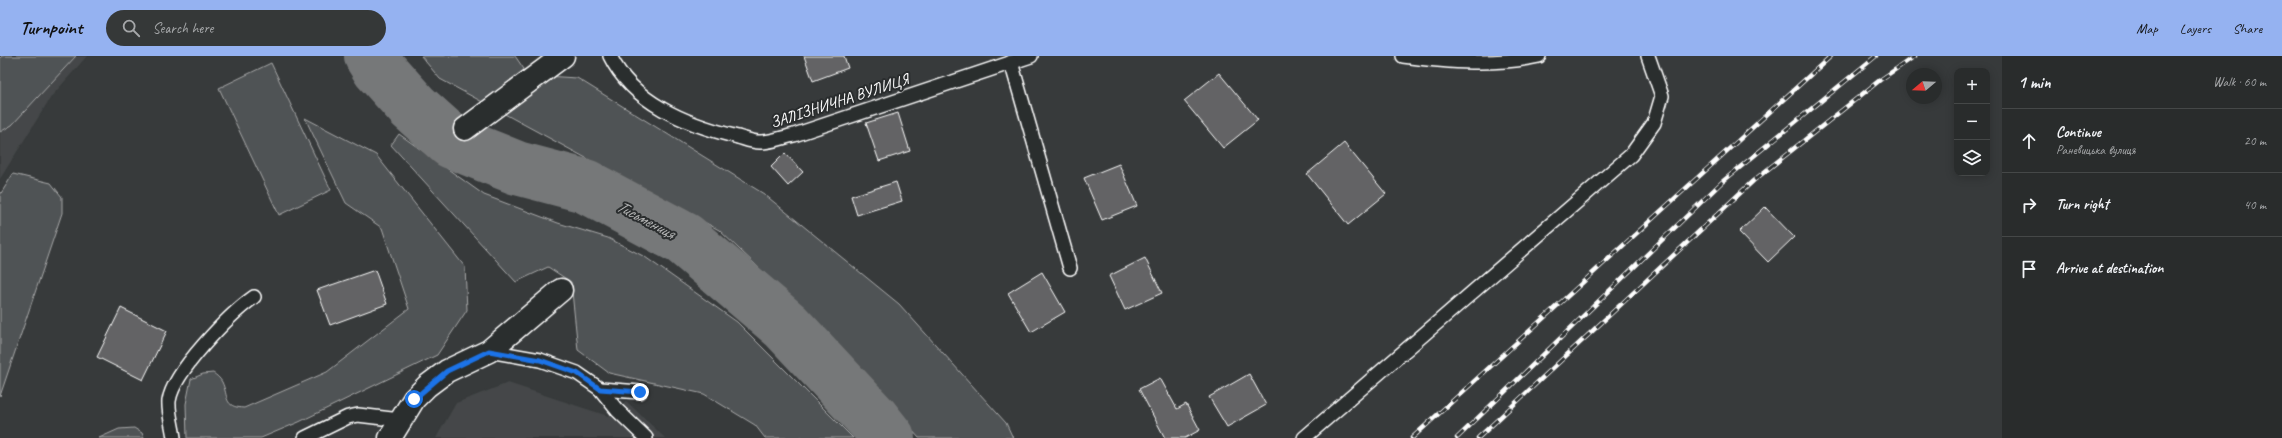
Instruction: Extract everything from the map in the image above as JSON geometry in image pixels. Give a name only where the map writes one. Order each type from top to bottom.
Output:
[{"type":"street","points":[[465,129],[563,56]]},
{"type":"street","points":[[395,429],[414,399],[432,382],[447,371],[489,351],[562,290]]},
{"type":"lane","name":"ЗАЛІЗНИЧНА ВУЛИЦЯ","points":[[610,56],[619,72],[632,88],[656,105],[711,130],[761,142],[794,135],[1031,56]]},
{"type":"lane","points":[[1403,56],[1483,64],[1539,56]]},
{"type":"lane","points":[[1304,438],[1631,155],[1654,123],[1662,96],[1648,56]]},
{"type":"lane","points":[[1011,62],[1070,268]]},
{"type":"lane","points":[[174,438],[169,401],[177,384],[189,364],[220,326],[237,309],[254,297]]},
{"type":"lane","points":[[489,351],[540,360],[577,373],[600,389],[616,410],[646,438]]},
{"type":"lane","points":[[600,389],[640,392]]},
{"type":"lane","points":[[305,438],[348,417],[358,415],[395,429]]},
{"type":"shaded area","points":[[0,56],[87,56],[51,97],[0,179]]},
{"type":"shaded area","points":[[2,56],[76,56],[12,125],[0,132],[0,58]]},
{"type":"shaded area","points":[[421,56],[515,56],[528,75],[577,78],[764,194],[899,304],[1006,423],[1013,438],[919,438],[818,324],[719,230],[440,79]]},
{"type":"shaded area","points":[[271,63],[331,190],[279,215],[219,88]]},
{"type":"shaded area","points":[[305,118],[376,155],[465,267],[467,310],[437,355],[299,422],[261,438],[187,438],[186,404],[191,379],[203,374],[213,373],[222,382],[230,403],[233,406],[244,408],[327,372],[409,309],[382,228],[346,203]]},
{"type":"shaded area","points":[[399,134],[484,195],[558,223],[608,238],[645,257],[737,322],[853,438],[765,438],[755,425],[704,394],[609,373],[578,350],[571,282],[548,267],[516,282],[391,145]]},
{"type":"shaded area","points":[[13,174],[51,183],[62,197],[62,213],[0,396],[0,195]]},
{"type":"shaded area","points":[[508,383],[608,416],[626,401],[665,438],[436,438],[456,403]]},
{"type":"shaded area","points":[[134,428],[142,433],[144,438],[99,438],[119,429]]},
{"type":"building","points":[[804,56],[844,56],[848,68],[813,81]]},
{"type":"building","points":[[1219,73],[1258,120],[1223,148],[1184,101]]},
{"type":"building","points":[[898,113],[910,151],[879,161],[866,123]]},
{"type":"building","points":[[1344,143],[1386,194],[1348,225],[1307,174]]},
{"type":"building","points":[[785,153],[803,172],[788,186],[771,167]]},
{"type":"building","points":[[1119,164],[1137,206],[1102,220],[1084,178]]},
{"type":"building","points":[[896,182],[902,201],[857,215],[851,196]]},
{"type":"building","points":[[1765,207],[1794,237],[1768,262],[1739,232]]},
{"type":"building","points":[[1145,258],[1162,293],[1125,310],[1109,276]]},
{"type":"building","points":[[375,270],[387,304],[330,325],[317,290]]},
{"type":"building","points":[[1042,272],[1065,312],[1031,332],[1008,293]]},
{"type":"building","points":[[121,308],[167,331],[143,380],[97,357]]},
{"type":"building","points":[[1249,374],[1266,405],[1227,427],[1209,397]]},
{"type":"building","points":[[1160,378],[1177,409],[1186,404],[1200,430],[1185,438],[1165,438],[1139,389]]},
{"type":"waterway","name":"Тисьмениця","points":[[371,56],[379,69],[413,107],[452,142],[517,168],[585,186],[684,239],[786,326],[873,419],[888,438]]},
{"type":"railway","points":[[1412,438],[1831,56]]},
{"type":"railway","points":[[1457,438],[1722,182],[1876,56]]},
{"type":"railway","points":[[1478,438],[1753,181],[1880,80],[1915,56]]},
{"type":"route","points":[[414,399],[427,386],[447,371],[489,351],[540,360],[577,373],[600,389],[640,392]]}]
